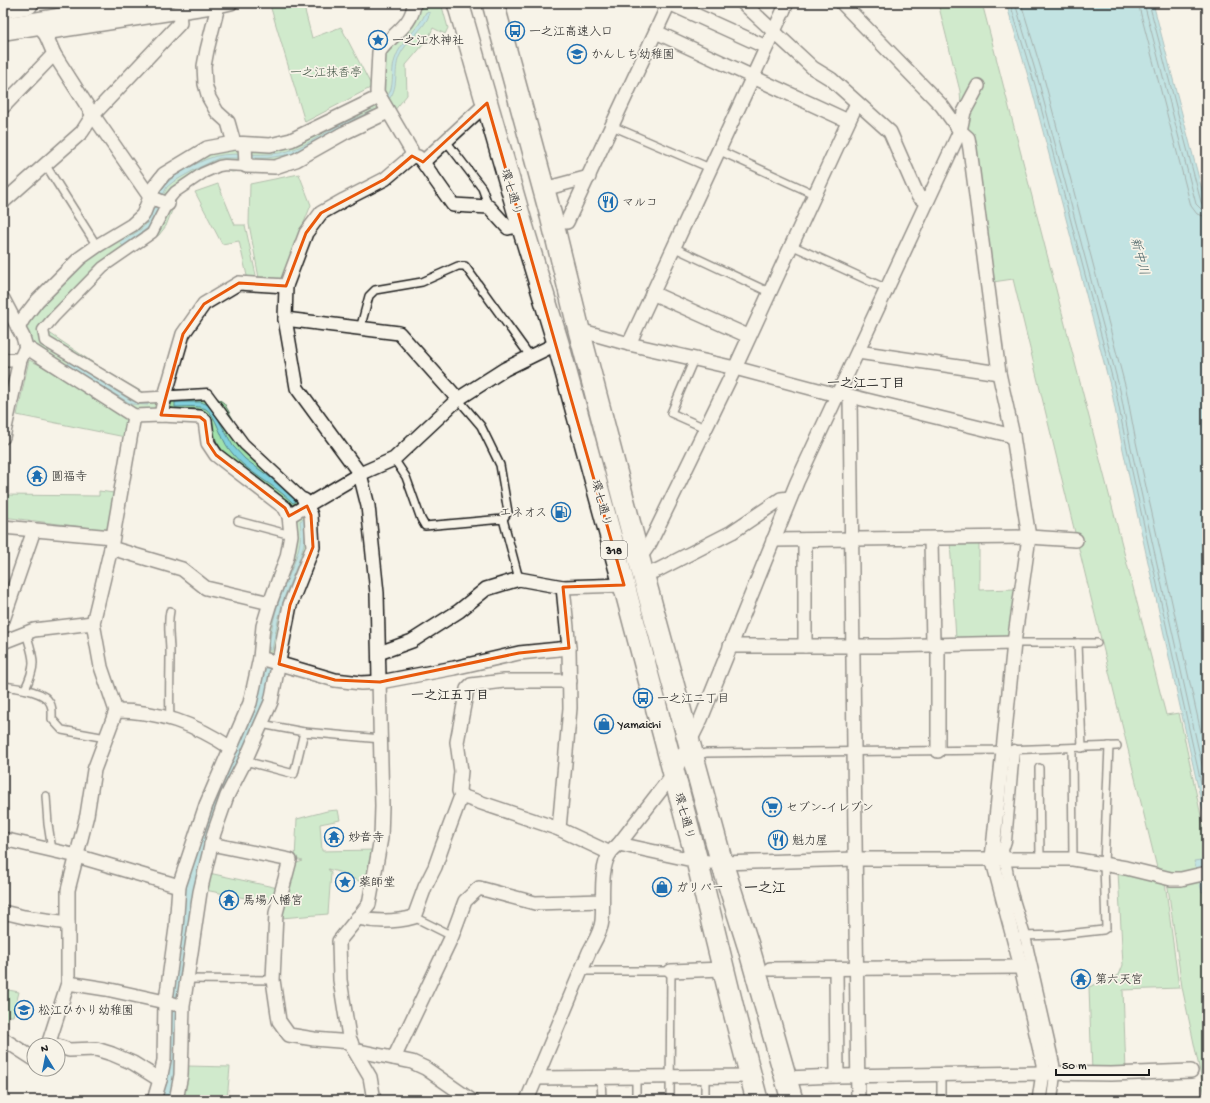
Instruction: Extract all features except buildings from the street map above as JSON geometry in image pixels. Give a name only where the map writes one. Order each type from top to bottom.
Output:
[{"type":"highway","points":[[3,7],[27,3]]},
{"type":"highway","points":[[3,17],[86,3]]},
{"type":"highway","points":[[3,29],[170,8]]},
{"type":"main road","name":"環七通り","points":[[458,3],[522,225],[558,343],[624,585],[697,861],[757,1100]]},
{"type":"main road","name":"環七通り","points":[[493,3],[544,189],[641,567],[722,863],[748,946],[792,1100]]},
{"type":"street","points":[[3,40],[170,8],[218,6],[231,3]]},
{"type":"street","points":[[414,3],[414,11],[405,26],[382,47],[379,52],[377,92],[379,97],[411,150],[453,205],[489,207],[508,228],[522,225]]},
{"type":"street","points":[[567,222],[669,3],[766,47]]},
{"type":"street","points":[[742,3],[813,68],[831,79],[890,132],[918,196],[926,202]]},
{"type":"street","points":[[629,344],[787,3]]},
{"type":"street","points":[[842,3],[942,106],[960,131],[968,138],[999,373],[1013,436],[1029,537],[1014,643],[1008,750],[998,859],[1049,1039],[1049,1073],[1052,1100]]},
{"type":"street","points":[[218,6],[204,66],[205,84],[209,98],[217,112],[228,122],[243,153]]},
{"type":"street","points":[[3,202],[82,132],[93,115],[180,23],[170,8]]},
{"type":"street","points":[[656,32],[848,121]]},
{"type":"street","points":[[45,33],[54,54],[93,115],[159,201]]},
{"type":"street","points":[[3,107],[54,54]]},
{"type":"street","points":[[527,1100],[602,922],[602,892],[605,864],[614,849],[691,750],[701,719],[790,498],[842,395],[858,352],[960,131],[964,112],[978,86]]},
{"type":"street","points":[[18,328],[23,319],[51,286],[80,258],[132,225],[159,201],[170,198],[175,192],[203,173],[225,165],[243,153],[291,140],[379,97]]},
{"type":"street","points":[[374,1100],[370,1077],[352,1046],[349,1037],[340,980],[339,940],[369,904],[381,838],[381,740],[377,593],[368,506],[360,474],[297,388],[285,320],[286,286],[306,233],[321,213],[385,179],[446,141],[487,103]]},
{"type":"street","points":[[790,498],[781,499],[732,532],[658,570],[641,567],[650,543],[735,368],[748,336],[857,103]]},
{"type":"street","points":[[388,112],[344,133],[296,160],[275,167],[243,153],[207,148],[164,174],[154,187],[159,201],[152,233],[103,267],[54,316],[43,330],[45,341],[140,398],[200,417],[205,421],[208,443],[216,455],[285,508],[300,508],[360,474],[394,459],[458,399],[505,369],[558,343]]},
{"type":"street","points":[[544,189],[589,176]]},
{"type":"street","points":[[163,406],[183,334],[204,304],[239,283],[286,286]]},
{"type":"street","points":[[652,293],[748,336]]},
{"type":"street","points":[[3,300],[26,347],[134,416]]},
{"type":"street","points":[[285,320],[399,333],[458,399]]},
{"type":"street","points":[[579,330],[629,344],[735,368],[1013,436]]},
{"type":"street","points":[[3,437],[20,360],[26,347]]},
{"type":"street","points":[[858,352],[999,373]]},
{"type":"street","points":[[3,360],[20,360]]},
{"type":"street","points":[[134,416],[163,406],[207,394],[244,444],[300,508],[311,515],[313,547],[290,605],[271,702],[245,761],[227,796],[214,833],[200,892],[187,979],[175,1004],[160,1080],[154,1100]]},
{"type":"street","points":[[842,395],[851,540],[858,1100]]},
{"type":"street","points":[[55,1037],[68,983],[68,890],[87,815],[94,770],[116,711],[101,668],[93,623],[111,543],[134,416]]},
{"type":"street","points":[[176,1100],[182,1075],[175,1004],[167,993],[176,928],[179,886],[206,805],[250,703],[260,658],[264,626],[270,603],[288,557],[291,534],[300,508]]},
{"type":"street","points":[[3,526],[111,543],[182,569],[206,588],[270,603]]},
{"type":"street","points":[[3,620],[34,530]]},
{"type":"street","points":[[773,540],[1029,537],[1076,540]]},
{"type":"street","points":[[931,539],[938,751]]},
{"type":"street","points":[[805,540],[805,646]]},
{"type":"street","points":[[379,654],[412,641],[459,611],[486,589],[519,579],[562,587],[624,585]]},
{"type":"street","points":[[559,829],[570,708],[569,648],[562,587]]},
{"type":"street","points":[[3,642],[34,630],[93,623]]},
{"type":"street","points":[[730,646],[852,646],[1014,643]]},
{"type":"street","points":[[260,658],[335,680],[361,683],[380,682],[454,668],[519,653],[569,648]]},
{"type":"street","points":[[358,918],[371,921],[407,919],[414,917],[425,887],[435,867],[461,796],[459,791],[461,771],[458,742],[467,689],[471,685],[504,681],[570,681]]},
{"type":"street","points":[[116,711],[131,711],[183,722],[211,735],[231,748]]},
{"type":"street","points":[[461,796],[614,849],[697,861],[722,863],[855,859],[1073,859],[1104,864],[1171,879],[1180,879],[1207,873]]},
{"type":"street","points":[[3,839],[77,856],[179,886]]},
{"type":"street","points":[[211,844],[290,860],[276,914],[273,980],[279,1021],[289,1035],[352,1046],[412,1062],[426,1068],[471,1100]]},
{"type":"street","points":[[394,1058],[452,936],[465,901],[479,888],[535,903],[602,901]]},
{"type":"street","points":[[3,912],[68,924]]},
{"type":"street","points":[[1019,936],[1021,967],[1043,1064],[1049,1073]]},
{"type":"street","points":[[770,969],[856,970],[1021,967]]},
{"type":"street","points":[[671,970],[723,969]]},
{"type":"street","points":[[836,969],[837,1076]]},
{"type":"street","points":[[68,983],[106,989],[175,1004]]},
{"type":"street","points":[[3,1039],[26,1054]]},
{"type":"street","points":[[66,1049],[70,1050],[96,1049],[112,1054],[133,1063],[160,1080]]},
{"type":"street","points":[[786,1078],[941,1074],[1111,1074],[1191,1071]]},
{"type":"street","points":[[1039,1100],[1049,1073]]},
{"type":"street","points":[[536,1078],[751,1076]]},
{"type":"lane","points":[[612,126],[710,168]]},
{"type":"lane","points":[[446,141],[482,188],[489,207]]},
{"type":"lane","points":[[718,150],[814,194]]},
{"type":"lane","points":[[45,164],[97,246]]},
{"type":"lane","points":[[791,245],[886,289]]},
{"type":"lane","points":[[673,247],[769,292]]},
{"type":"lane","points":[[360,329],[369,296],[375,290],[422,282],[458,266],[465,266],[530,356]]},
{"type":"lane","points":[[694,359],[671,413],[705,428]]},
{"type":"lane","points":[[458,399],[481,426],[500,465],[508,512],[503,520],[519,579]]},
{"type":"lane","points":[[394,459],[406,477],[421,520],[425,526],[503,520]]},
{"type":"lane","points":[[238,520],[291,534]]},
{"type":"lane","points":[[170,611],[168,621],[170,652],[170,719]]},
{"type":"lane","points":[[25,689],[31,677],[34,663],[26,634]]},
{"type":"lane","points":[[1014,643],[1097,643]]},
{"type":"lane","points":[[1078,643],[1082,748]]},
{"type":"lane","points":[[3,686],[25,689],[47,698],[51,704],[52,719],[62,730],[106,738]]},
{"type":"lane","points":[[261,724],[304,732],[381,740]]},
{"type":"lane","points":[[245,761],[294,774],[304,732]]},
{"type":"lane","points":[[691,750],[706,753],[854,752],[1008,750],[1113,746],[1104,864],[1106,928],[1103,930],[1059,935],[1019,936]]},
{"type":"lane","points":[[1072,748],[1073,859]]},
{"type":"lane","points":[[1039,768],[1040,859]]},
{"type":"lane","points":[[46,796],[52,850]]},
{"type":"lane","points":[[414,917],[452,936]]},
{"type":"lane","points":[[582,971],[671,970],[670,1100]]},
{"type":"lane","points":[[187,979],[273,980]]},
{"type":"lane","points":[[941,1074],[941,1100]]},
{"type":"lane","points":[[636,1077],[636,1100]]},
{"type":"lane","points":[[705,1077],[705,1100]]},
{"type":"lane","points":[[601,1078],[602,1100]]},
{"type":"highlighted area","points":[[487,103],[624,585],[563,587],[569,648],[519,653],[380,682],[335,680],[279,664],[290,605],[313,547],[311,515],[307,506],[289,516],[285,508],[216,455],[208,443],[205,421],[200,417],[161,415],[183,334],[204,304],[239,283],[286,286],[306,233],[321,213],[385,179],[412,156],[423,162]]},
{"type":"green space","name":"一之江抹香亭","points":[[282,3],[303,3],[312,38],[341,27],[372,87],[305,122],[270,5]]},
{"type":"green space","points":[[419,3],[441,3],[448,28],[445,34],[433,28],[428,39],[406,65],[407,95],[394,111],[382,91],[384,53]]},
{"type":"green space","points":[[938,3],[982,3],[1166,715],[1179,713],[1207,844],[1207,1100],[1182,987],[1166,873],[1157,868],[1013,279],[993,282],[976,140],[962,121],[960,91]]},
{"type":"green space","points":[[378,105],[386,117],[296,164],[232,172],[225,170],[206,177],[178,195],[166,226],[159,235],[111,265],[69,305],[48,332],[98,366],[144,393],[162,394],[158,409],[134,409],[30,343],[26,329],[30,317],[83,262],[153,203],[165,180],[209,152],[229,149],[270,151]]},
{"type":"green space","points":[[299,174],[311,205],[284,281],[259,278],[249,224],[250,184]]},
{"type":"green space","points":[[218,184],[235,225],[245,225],[257,280],[248,280],[239,241],[222,244],[195,192]]},
{"type":"green space","points":[[29,360],[124,415],[128,423],[125,437],[17,415]]},
{"type":"green space","points":[[205,389],[224,403],[250,449],[290,479],[310,498],[292,507],[282,497],[258,481],[233,461],[219,446],[207,414],[199,409],[174,409],[170,407],[168,390]]},
{"type":"green space","points":[[99,491],[114,493],[107,530],[3,517],[3,495],[99,496]]},
{"type":"green space","points":[[314,505],[314,548],[293,602],[284,659],[266,652],[265,638],[295,541],[296,517]]},
{"type":"green space","points":[[950,541],[979,541],[979,590],[1015,589],[1009,639],[956,639]]},
{"type":"green space","points":[[262,665],[281,668],[228,803],[209,873],[278,888],[275,904],[205,890],[184,1017],[179,1100],[159,1100],[169,1032],[182,886]]},
{"type":"green space","points":[[338,810],[340,820],[320,824],[322,851],[375,850],[369,886],[342,873],[328,869],[331,873],[328,914],[281,918],[287,887],[297,863],[303,861],[295,859],[297,819],[327,811]]},
{"type":"green space","points":[[1118,872],[1165,882],[1179,988],[1123,990],[1126,1072],[1092,1072],[1089,987],[1119,975],[1123,965]]},
{"type":"green space","points":[[3,989],[19,992],[13,1016],[8,1016],[4,1033],[3,1032]]},
{"type":"green space","points":[[187,1066],[230,1067],[227,1100],[183,1100]]},
{"type":"water","name":"新中川","points":[[1006,3],[1153,3],[1207,209],[1207,828],[1122,445],[1112,393],[1031,86]]},
{"type":"water","points":[[426,12],[430,13],[424,25],[406,45],[399,57],[394,91],[387,101],[386,98],[391,89],[394,64],[398,52],[401,46],[419,25]]},
{"type":"water","points":[[374,110],[375,113],[324,136],[293,154],[267,158],[219,158],[196,169],[167,187],[154,220],[149,227],[123,246],[120,243],[147,223],[158,196],[164,186],[187,168],[215,156],[233,154],[271,154],[288,151]]},
{"type":"water","points":[[69,362],[132,401],[137,401],[148,405],[131,404],[67,365]]},
{"type":"water","points":[[175,402],[201,402],[211,406],[233,446],[245,459],[271,478],[296,501],[293,503],[277,489],[251,471],[236,457],[226,445],[210,412],[206,409],[195,407],[175,407]]},
{"type":"water","points":[[304,519],[305,539],[299,561],[283,602],[272,650],[269,650],[275,613],[298,552],[301,531],[300,521]]},
{"type":"water","points":[[1207,859],[1207,891],[1202,892],[1194,861]]},
{"type":"waterway","points":[[167,1100],[173,1082],[175,1015],[192,895],[204,832],[268,681],[269,666]]},
{"type":"place","name":"一之江高速入口","points":[[515,31]]},
{"type":"place","name":"一之江水神社","points":[[378,40]]},
{"type":"place","name":"かんしち幼稚園","points":[[577,54]]},
{"type":"place","name":"マルコ","points":[[608,202]]},
{"type":"place","name":"圓福寺","points":[[37,476]]},
{"type":"place","name":"エネオス","points":[[561,512]]},
{"type":"place","name":"一之江二丁目","points":[[643,698]]},
{"type":"place","name":"Yamaichi","points":[[604,724]]},
{"type":"place","name":"セブン-イレブン","points":[[772,807]]},
{"type":"place","name":"妙音寺","points":[[334,837]]},
{"type":"place","name":"魁力屋","points":[[778,840]]},
{"type":"place","name":"薬師堂","points":[[345,882]]},
{"type":"place","name":"ガリバー","points":[[662,887]]},
{"type":"place","name":"馬場八幡宮","points":[[229,900]]},
{"type":"place","name":"第六天宮","points":[[1081,979]]},
{"type":"place","name":"松江ひかり幼稚園","points":[[24,1010]]},
{"type":"district","name":"一之江二丁目","points":[[866,382]]},
{"type":"district","name":"一之江五丁目","points":[[450,694]]},
{"type":"district","name":"一之江","points":[[765,887]]}]
